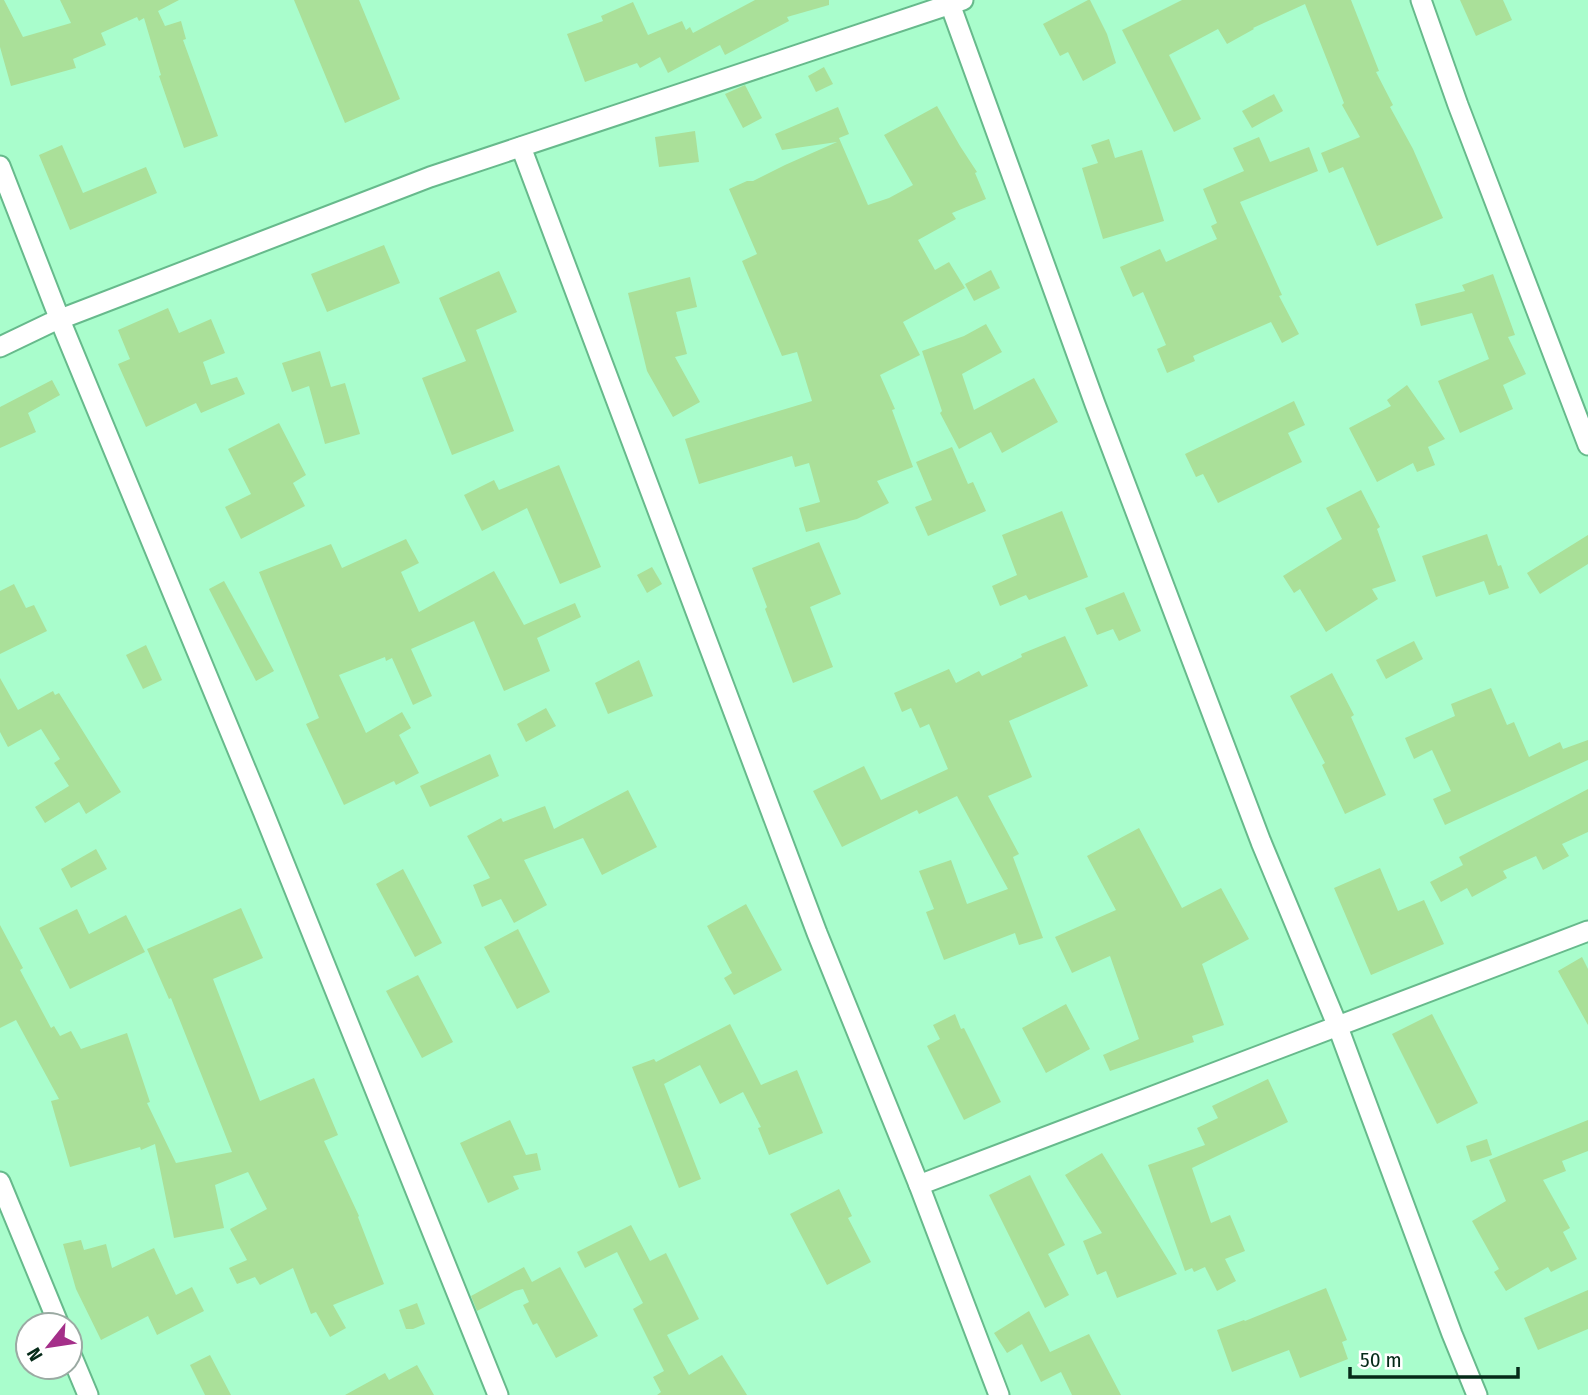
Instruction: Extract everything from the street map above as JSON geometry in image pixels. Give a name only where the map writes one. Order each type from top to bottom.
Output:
[{"type":"street","points":[[1421,0],[1458,105],[1588,445]]},
{"type":"street","points":[[0,347],[60,320],[430,177],[956,2],[1095,404],[1251,817],[1338,1027],[1477,1395]]},
{"type":"street","points":[[521,147],[817,933],[919,1185],[999,1395]]},
{"type":"street","points":[[0,166],[60,320],[258,798],[498,1395]]},
{"type":"street","points":[[919,1185],[1588,931]]},
{"type":"street","points":[[0,1182],[53,1311]]},
{"type":"building","points":[[0,0],[4,0],[23,37],[71,23],[60,0],[179,0],[158,11],[165,26],[181,21],[186,39],[183,40],[218,136],[184,148],[159,76],[161,75],[144,18],[139,21],[137,17],[101,33],[106,45],[73,59],[76,68],[11,86],[0,47]]},
{"type":"building","points":[[294,0],[359,0],[400,99],[345,123]]},
{"type":"building","points":[[755,0],[829,0],[829,5],[787,17],[789,21],[725,55],[720,45],[668,73],[660,57],[640,68],[637,63],[585,82],[567,34],[603,21],[601,16],[633,2],[648,35],[682,21],[686,30],[690,27],[693,33]]},
{"type":"building","points":[[1088,0],[1107,34],[1116,63],[1083,81],[1068,52],[1060,56],[1043,24]]},
{"type":"building","points":[[1182,0],[1351,0],[1379,71],[1376,72],[1393,105],[1390,107],[1413,149],[1443,218],[1377,246],[1343,167],[1329,173],[1321,153],[1360,137],[1342,105],[1344,103],[1305,4],[1253,28],[1227,44],[1218,29],[1169,55],[1201,119],[1174,132],[1122,30]]},
{"type":"building","points":[[1460,0],[1503,0],[1512,20],[1476,36]]},
{"type":"building","points":[[824,67],[833,84],[816,92],[808,76]]},
{"type":"building","points":[[745,85],[762,118],[743,128],[725,94]]},
{"type":"building","points":[[1274,94],[1283,111],[1252,128],[1242,111]]},
{"type":"building","points":[[937,106],[977,172],[975,173],[986,199],[952,213],[956,219],[918,240],[935,270],[949,262],[965,288],[903,322],[920,355],[880,375],[895,409],[892,410],[913,467],[877,481],[889,503],[857,519],[806,532],[799,508],[820,502],[809,463],[795,467],[792,456],[699,484],[685,439],[812,401],[797,352],[782,356],[742,261],[757,254],[729,189],[753,181],[837,142],[782,150],[775,134],[838,107],[849,134],[839,138],[868,205],[889,198],[913,185],[884,135]]},
{"type":"building","points":[[695,131],[699,162],[659,167],[655,137]]},
{"type":"building","points":[[1259,137],[1270,162],[1309,147],[1318,171],[1240,202],[1282,295],[1279,296],[1299,334],[1282,343],[1271,322],[1193,356],[1195,361],[1167,373],[1157,349],[1166,345],[1143,292],[1133,297],[1120,267],[1160,249],[1166,262],[1217,239],[1211,226],[1217,223],[1203,189],[1244,171],[1233,148]]},
{"type":"building","points":[[1109,139],[1115,158],[1142,150],[1164,221],[1103,239],[1082,168],[1098,163],[1091,145]]},
{"type":"building","points":[[62,145],[83,193],[146,167],[157,193],[70,230],[39,155]]},
{"type":"building","points":[[384,245],[400,283],[327,312],[311,274]]},
{"type":"building","points":[[991,270],[1000,288],[974,301],[965,284]]},
{"type":"building","points":[[499,271],[517,312],[476,330],[514,431],[452,455],[422,378],[466,361],[439,298]]},
{"type":"building","points":[[1493,274],[1515,335],[1508,337],[1526,374],[1503,385],[1513,409],[1460,433],[1438,381],[1489,359],[1472,313],[1421,326],[1415,304],[1465,291],[1462,285]]},
{"type":"building","points":[[690,277],[697,307],[676,312],[687,354],[675,357],[700,402],[673,417],[647,371],[628,293]]},
{"type":"building","points":[[168,308],[179,333],[211,319],[225,353],[203,362],[211,385],[237,377],[245,394],[201,413],[196,403],[146,427],[118,364],[130,359],[118,330]]},
{"type":"building","points":[[986,324],[1002,352],[962,374],[974,410],[1034,378],[1058,422],[1002,453],[991,432],[959,449],[940,413],[942,411],[922,351],[964,336]]},
{"type":"building","points":[[320,351],[331,387],[345,383],[360,434],[325,444],[309,386],[292,392],[282,363]]},
{"type":"building","points":[[52,380],[60,395],[28,413],[36,432],[0,448],[0,407]]},
{"type":"building","points":[[1407,385],[1445,439],[1428,447],[1435,465],[1417,472],[1413,463],[1377,482],[1349,428],[1391,406],[1387,400]]},
{"type":"building","points":[[1294,401],[1305,425],[1288,433],[1302,462],[1218,503],[1203,474],[1196,477],[1185,454]]},
{"type":"building","points":[[279,423],[306,475],[293,483],[305,506],[241,539],[225,507],[251,494],[228,449]]},
{"type":"building","points":[[952,447],[968,484],[973,482],[986,511],[928,536],[915,507],[932,500],[916,462]]},
{"type":"building","points":[[559,465],[601,567],[560,584],[527,508],[482,531],[464,495],[494,480],[499,490]]},
{"type":"building","points":[[1361,490],[1380,527],[1377,529],[1396,581],[1372,589],[1378,599],[1326,632],[1300,589],[1294,593],[1283,576],[1342,539],[1326,508]]},
{"type":"building","points":[[1062,511],[1088,577],[1029,600],[1026,595],[1000,606],[992,586],[1017,575],[1002,535]]},
{"type":"building","points":[[1487,534],[1509,588],[1489,595],[1484,581],[1436,597],[1422,556]]},
{"type":"building","points":[[1588,535],[1588,564],[1540,594],[1527,573]]},
{"type":"building","points":[[406,539],[419,563],[401,572],[419,612],[494,571],[524,625],[575,603],[581,617],[537,638],[550,671],[504,691],[474,621],[411,649],[432,696],[413,705],[392,658],[386,661],[385,657],[339,675],[366,733],[402,712],[411,728],[399,735],[419,773],[396,785],[394,781],[344,805],[306,724],[319,718],[259,572],[331,544],[342,568]]},
{"type":"building","points":[[819,542],[841,594],[810,607],[833,667],[793,683],[752,568]]},
{"type":"building","points":[[652,567],[662,584],[647,593],[637,575]]},
{"type":"building","points":[[224,581],[274,671],[256,681],[209,589]]},
{"type":"building","points":[[14,584],[26,608],[34,605],[47,631],[0,654],[0,591]]},
{"type":"building","points":[[1124,592],[1141,631],[1119,641],[1113,629],[1097,635],[1085,608]]},
{"type":"building","points":[[1065,636],[1088,686],[1009,721],[1032,777],[988,796],[1019,854],[1013,857],[1043,938],[1019,945],[1015,933],[944,960],[926,912],[934,909],[919,871],[951,860],[967,904],[1008,889],[957,796],[919,814],[917,810],[842,847],[813,791],[864,766],[881,800],[948,769],[929,724],[920,728],[911,708],[902,712],[894,693],[949,669],[956,683],[979,671],[982,676],[1022,657],[1021,654]]},
{"type":"building","points":[[1414,641],[1423,659],[1386,679],[1376,660]]},
{"type":"building","points":[[146,645],[162,680],[143,689],[126,655]]},
{"type":"building","points":[[639,660],[653,696],[608,714],[595,683]]},
{"type":"building","points":[[1332,673],[1354,715],[1351,717],[1386,795],[1345,814],[1322,765],[1325,763],[1290,696]]},
{"type":"building","points":[[0,678],[18,710],[53,691],[55,695],[59,693],[121,792],[86,814],[79,802],[45,823],[35,807],[69,786],[54,763],[60,759],[41,729],[8,747],[0,732]]},
{"type":"building","points":[[1491,688],[1507,725],[1514,722],[1529,757],[1560,742],[1563,749],[1588,740],[1588,760],[1445,825],[1433,799],[1451,791],[1432,750],[1414,759],[1405,738],[1455,716],[1451,704]]},
{"type":"building","points":[[546,708],[556,726],[526,742],[517,724]]},
{"type":"building","points":[[490,754],[499,776],[430,807],[420,786]]},
{"type":"building","points":[[1588,789],[1588,832],[1562,844],[1569,856],[1543,870],[1536,856],[1503,871],[1507,878],[1472,897],[1467,888],[1441,902],[1430,882],[1463,865],[1459,857]]},
{"type":"building","points":[[628,790],[657,847],[602,875],[583,838],[524,860],[547,905],[514,923],[501,899],[482,907],[473,885],[490,878],[467,836],[501,818],[503,822],[545,806],[554,829]]},
{"type":"building","points":[[1139,828],[1182,908],[1221,888],[1249,939],[1202,964],[1224,1025],[1192,1036],[1194,1042],[1110,1071],[1103,1055],[1139,1039],[1110,956],[1072,973],[1055,937],[1116,910],[1087,856]]},
{"type":"building","points":[[96,849],[107,869],[71,888],[61,869]]},
{"type":"building","points":[[1380,868],[1398,911],[1424,900],[1444,944],[1371,975],[1334,888]]},
{"type":"building","points":[[403,869],[442,943],[415,957],[376,884]]},
{"type":"building","points":[[746,904],[782,970],[734,995],[724,978],[732,973],[707,926]]},
{"type":"building","points":[[241,908],[263,958],[213,979],[260,1101],[314,1078],[338,1135],[324,1141],[359,1216],[384,1284],[333,1305],[346,1328],[330,1337],[316,1312],[311,1314],[293,1268],[260,1285],[255,1277],[237,1284],[229,1268],[247,1260],[230,1229],[267,1209],[248,1172],[215,1185],[224,1228],[174,1238],[155,1144],[141,1150],[140,1147],[70,1167],[51,1101],[59,1099],[16,1020],[0,1028],[0,925],[51,1028],[54,1026],[60,1036],[71,1031],[81,1049],[127,1033],[150,1102],[147,1103],[176,1163],[232,1152],[171,998],[169,999],[147,949]]},
{"type":"building","points":[[77,909],[89,934],[126,915],[145,952],[70,989],[39,928]]},
{"type":"building","points":[[518,929],[550,992],[517,1009],[484,947]]},
{"type":"building","points":[[1582,957],[1588,969],[1588,1025],[1558,971]]},
{"type":"building","points":[[418,975],[453,1042],[422,1058],[386,991]]},
{"type":"building","points":[[1066,1004],[1090,1049],[1046,1073],[1022,1028]]},
{"type":"building","points":[[955,1014],[1001,1102],[964,1120],[927,1046],[940,1039],[933,1025]]},
{"type":"building","points":[[1432,1014],[1478,1103],[1437,1124],[1392,1034]]},
{"type":"building","points":[[730,1024],[761,1085],[797,1070],[823,1133],[769,1155],[758,1128],[761,1127],[743,1092],[720,1104],[700,1065],[664,1084],[701,1179],[679,1188],[632,1067],[654,1059],[656,1062]]},
{"type":"building","points":[[1268,1079],[1288,1122],[1192,1168],[1211,1223],[1230,1215],[1245,1251],[1225,1259],[1236,1281],[1217,1291],[1205,1267],[1194,1272],[1192,1268],[1185,1271],[1148,1165],[1205,1145],[1197,1128],[1218,1118],[1212,1106]]},
{"type":"building","points":[[510,1120],[526,1155],[537,1153],[541,1170],[513,1176],[519,1189],[488,1203],[460,1143]]},
{"type":"building","points":[[1588,1120],[1588,1151],[1562,1161],[1566,1171],[1543,1180],[1570,1228],[1563,1232],[1577,1259],[1551,1272],[1548,1267],[1506,1291],[1494,1272],[1499,1269],[1472,1221],[1506,1201],[1489,1160]]},
{"type":"building","points":[[1487,1139],[1492,1155],[1471,1162],[1466,1146]]},
{"type":"building","points":[[1102,1153],[1177,1274],[1117,1298],[1106,1271],[1097,1275],[1083,1241],[1102,1233],[1065,1175]]},
{"type":"building","points":[[1030,1175],[1065,1245],[1048,1254],[1069,1295],[1045,1308],[989,1195]]},
{"type":"building","points":[[839,1189],[852,1216],[848,1218],[871,1262],[827,1285],[790,1214]]},
{"type":"building","points":[[631,1225],[650,1261],[666,1253],[699,1319],[667,1335],[689,1375],[722,1355],[747,1395],[657,1395],[661,1392],[653,1377],[664,1371],[633,1309],[643,1303],[617,1252],[585,1268],[577,1252]]},
{"type":"building","points":[[81,1240],[84,1250],[106,1244],[112,1268],[154,1248],[176,1295],[192,1287],[204,1311],[157,1335],[148,1316],[101,1340],[76,1289],[63,1244]]},
{"type":"building","points":[[524,1267],[532,1282],[560,1267],[598,1336],[556,1358],[537,1323],[533,1325],[523,1305],[529,1302],[523,1289],[477,1311],[471,1296]]},
{"type":"building","points":[[1326,1288],[1347,1340],[1342,1342],[1348,1359],[1300,1378],[1289,1350],[1232,1372],[1217,1330]]},
{"type":"building","points":[[1588,1290],[1588,1329],[1538,1350],[1524,1318]]},
{"type":"building","points":[[417,1303],[425,1324],[406,1329],[399,1310]]},
{"type":"building","points":[[1029,1311],[1050,1352],[1089,1334],[1121,1395],[1072,1395],[1061,1372],[1041,1382],[1022,1344],[1007,1353],[994,1333]]},
{"type":"building","points":[[210,1355],[231,1395],[205,1395],[190,1365]]},
{"type":"building","points":[[417,1365],[434,1395],[345,1395],[385,1373],[389,1380]]}]
